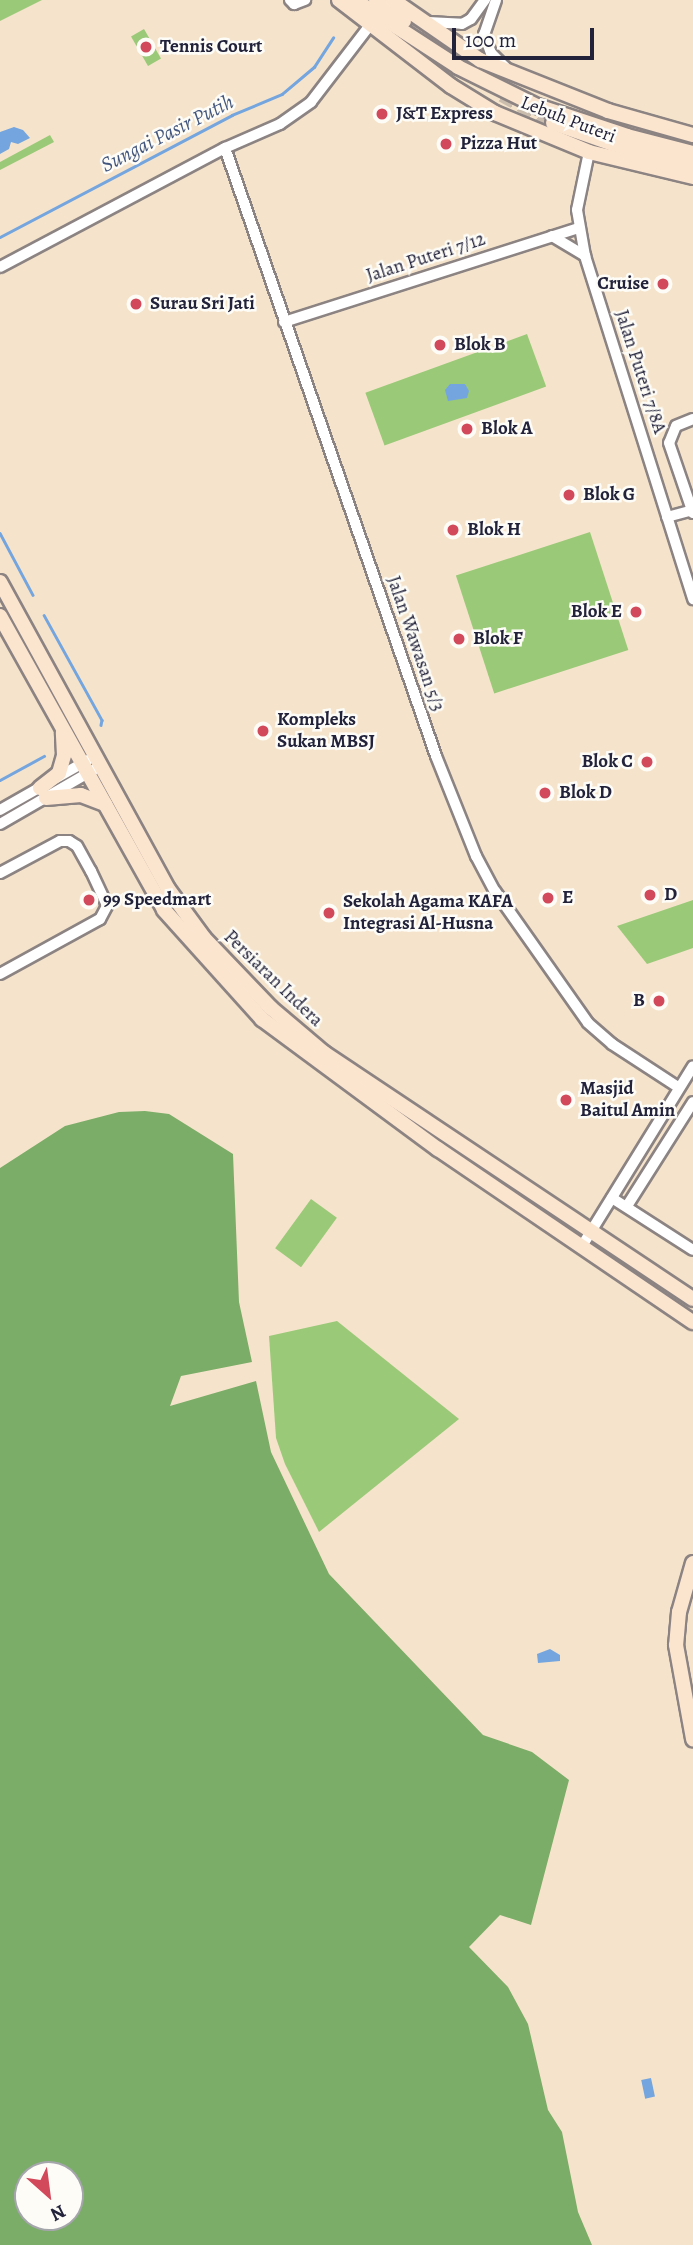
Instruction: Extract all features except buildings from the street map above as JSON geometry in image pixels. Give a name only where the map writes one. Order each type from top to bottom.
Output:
[{"type":"main road","name":"Lebuh Puteri","points":[[339,0],[373,20],[470,99],[522,125],[589,152],[693,177]]},
{"type":"main road","points":[[348,0],[373,20],[458,68],[537,106],[627,136],[693,153]]},
{"type":"main road","points":[[355,0],[373,20]]},
{"type":"main road","points":[[376,0],[404,21]]},
{"type":"main road","name":"Lebuh Puteri","points":[[393,0],[480,60],[608,111],[693,135]]},
{"type":"main road","points":[[553,123],[613,144],[693,165]]},
{"type":"main road","name":"Persiaran Indera","points":[[0,582],[92,764],[167,889],[204,938],[271,1009],[324,1053],[693,1299]]},
{"type":"main road","name":"Persiaran Indera","points":[[0,617],[62,730],[92,764],[105,804],[164,910],[261,1019],[438,1149],[693,1322]]},
{"type":"main road","points":[[43,793],[59,773],[64,755],[62,730]]},
{"type":"main road","points":[[43,793],[81,795],[105,804]]},
{"type":"main road","points":[[693,1563],[679,1612],[676,1644],[693,1739]]},
{"type":"street","points":[[290,0],[294,4],[305,0]]},
{"type":"street","points":[[427,21],[462,24],[471,19],[485,0]]},
{"type":"street","points":[[496,0],[484,33],[491,53],[509,72]]},
{"type":"street","points":[[0,267],[225,148],[281,124],[311,102],[373,20]]},
{"type":"street","name":"Jalan Wawasan 5/3","points":[[225,148],[238,179],[284,322],[436,756],[485,873],[588,1023],[612,1044],[678,1087]]},
{"type":"street","name":"Jalan Puteri 7/8A","points":[[589,152],[577,210],[585,256],[693,599]]},
{"type":"street","points":[[577,210],[571,221],[552,236],[585,256]]},
{"type":"street","name":"Jalan Puteri 7/12","points":[[284,322],[579,228]]},
{"type":"street","points":[[667,517],[693,511],[669,443],[676,426],[693,419]]},
{"type":"street","points":[[0,824],[43,793],[92,764]]},
{"type":"street","points":[[0,810],[43,793]]},
{"type":"street","points":[[0,873],[65,840],[77,846],[106,900],[105,915],[0,974]]},
{"type":"street","points":[[582,1246],[693,1066]]},
{"type":"street","points":[[628,1206],[693,1102]]},
{"type":"street","points":[[612,1198],[693,1250]]},
{"type":"green space","points":[[0,0],[42,0],[0,21]]},
{"type":"green space","name":"Tennis Court","points":[[144,29],[161,58],[148,66],[131,37]]},
{"type":"green space","points":[[50,135],[54,142],[0,170],[0,162]]},
{"type":"green space","points":[[527,334],[546,387],[385,445],[365,393]]},
{"type":"green space","points":[[590,532],[628,650],[494,694],[456,576]]},
{"type":"green space","points":[[693,900],[693,948],[647,964],[617,926]]},
{"type":"green space","points":[[119,1112],[169,1114],[233,1154],[239,1302],[252,1362],[181,1376],[170,1406],[256,1381],[271,1452],[329,1574],[483,1735],[532,1752],[569,1780],[531,1925],[500,1915],[469,1947],[508,1987],[528,2024],[548,2110],[562,2132],[578,2212],[592,2245],[0,2245],[0,1168],[65,1126]]},
{"type":"green space","points":[[311,1199],[337,1218],[301,1267],[275,1248]]},
{"type":"green space","points":[[337,1321],[459,1419],[319,1532],[285,1464],[276,1438],[269,1336]]},
{"type":"water","points":[[14,127],[23,130],[30,138],[18,144],[11,142],[9,149],[0,154],[0,132]]},
{"type":"water","points":[[450,384],[465,384],[469,391],[467,398],[448,401],[445,390]]},
{"type":"water","points":[[550,1649],[560,1655],[560,1661],[538,1663],[537,1654]]},
{"type":"water","points":[[651,2078],[655,2097],[645,2099],[641,2080]]},
{"type":"waterway","name":"Sungai Pasir Putih","points":[[0,237],[232,115],[282,94],[314,67],[333,38]]},
{"type":"waterway","name":"Sungai Pasir Putih","points":[[0,533],[33,595]]},
{"type":"waterway","name":"Sungai Pasir Putih","points":[[44,615],[102,720],[101,725]]},
{"type":"waterway","name":"Sungai Pasir Putih","points":[[0,780],[44,756]]},
{"type":"tunnel","points":[[404,21],[441,49]]},
{"type":"tunnel","points":[[502,95],[553,123]]},
{"type":"place","name":"Tennis Court","points":[[146,47]]},
{"type":"place","name":"J&T Express","points":[[382,114]]},
{"type":"place","name":"Pizza Hut","points":[[446,144]]},
{"type":"place","name":"Cruise","points":[[663,284]]},
{"type":"place","name":"Surau Sri Jati","points":[[136,304]]},
{"type":"place","name":"Blok B","points":[[440,345]]},
{"type":"place","name":"Blok A","points":[[467,429]]},
{"type":"place","name":"Blok G","points":[[569,495]]},
{"type":"place","name":"Blok H","points":[[453,530]]},
{"type":"place","name":"Blok E","points":[[636,612]]},
{"type":"place","name":"Blok F","points":[[459,639]]},
{"type":"place","name":"Kompleks Sukan MBSJ","points":[[263,731]]},
{"type":"place","name":"Blok C","points":[[647,762]]},
{"type":"place","name":"Blok D","points":[[545,793]]},
{"type":"place","name":"D","points":[[650,895]]},
{"type":"place","name":"E","points":[[548,898]]},
{"type":"place","name":"99 Speedmart","points":[[89,900]]},
{"type":"place","name":"Sekolah Agama KAFA Integrasi Al-Husna","points":[[329,913]]},
{"type":"place","name":"B","points":[[659,1001]]},
{"type":"place","name":"Masjid Baitul Amin","points":[[566,1100]]}]
